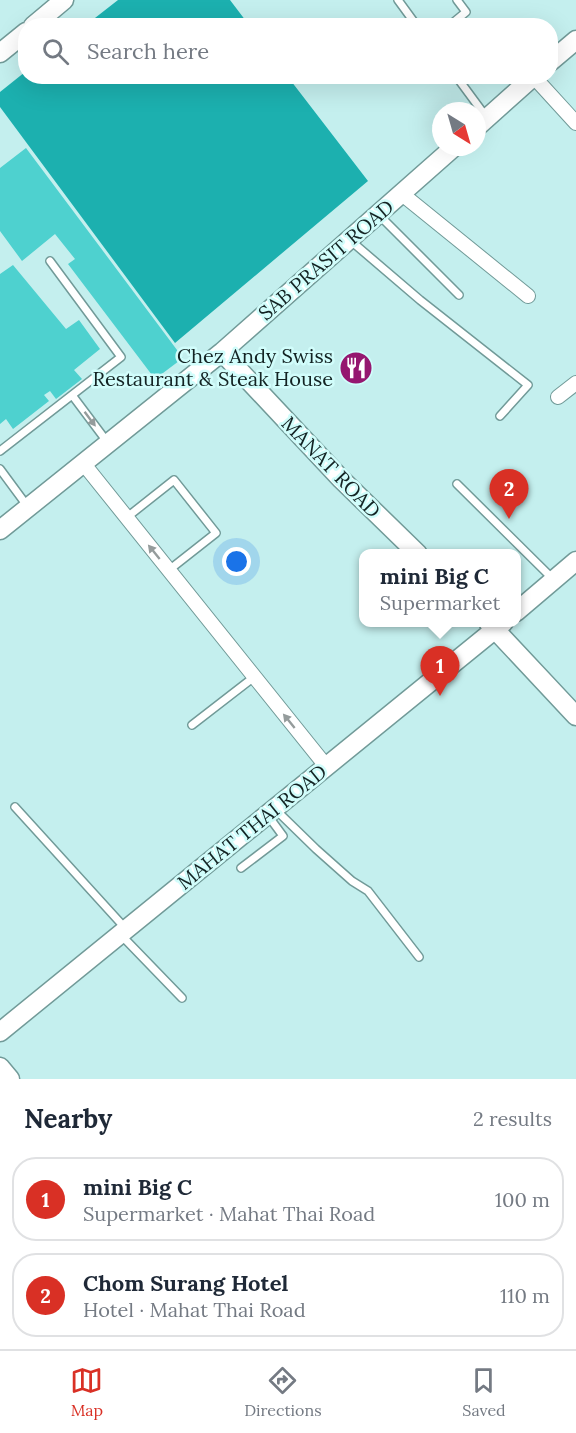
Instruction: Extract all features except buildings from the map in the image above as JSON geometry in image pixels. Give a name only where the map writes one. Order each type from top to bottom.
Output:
[{"type":"street","points":[[43,18],[64,0]]},
{"type":"street","points":[[0,53],[18,38]]},
{"type":"street","points":[[558,55],[576,40]]},
{"type":"street","points":[[486,119],[526,84]]},
{"type":"street","points":[[540,84],[576,123]]},
{"type":"street","name":"SAB PRASIT ROAD","points":[[0,530],[222,352],[444,156]]},
{"type":"street","points":[[402,194],[528,296]]},
{"type":"street","name":"MANAT ROAD","points":[[222,352],[341,479],[413,549]]},
{"type":"street","points":[[558,397],[576,383]]},
{"type":"street","points":[[82,464],[326,766]]},
{"type":"street","points":[[521,608],[576,561]]},
{"type":"street","name":"MAHAT THAI ROAD","points":[[0,1032],[494,627]]},
{"type":"street","points":[[498,627],[576,716]]},
{"type":"street","points":[[0,1067],[10,1079]]},
{"type":"lane","points":[[398,0],[411,18]]},
{"type":"lane","points":[[457,0],[466,12],[459,18]]},
{"type":"lane","points":[[460,84],[470,102]]},
{"type":"lane","points":[[379,214],[459,295]]},
{"type":"lane","points":[[350,239],[420,300],[528,385],[500,416]]},
{"type":"lane","points":[[0,451],[121,357],[50,261]]},
{"type":"lane","points":[[72,395],[108,443]]},
{"type":"lane","points":[[0,469],[28,507]]},
{"type":"lane","points":[[126,518],[174,480],[216,533],[169,570]]},
{"type":"lane","points":[[457,484],[554,580]]},
{"type":"lane","points":[[192,725],[254,676]]},
{"type":"lane","points":[[15,807],[182,998]]},
{"type":"lane","points":[[241,868],[284,836],[271,811]]},
{"type":"lane","points":[[271,811],[343,873],[368,891],[419,957]]},
{"type":"water","points":[[118,0],[230,0],[244,18],[95,18]]},
{"type":"water","points":[[18,78],[18,84],[293,84],[368,181],[175,343],[0,107],[0,92]]},
{"type":"place","name":"Chez Andy Swiss Restaurant & Steak House","points":[[356,368]]},
{"type":"place","name":"Chom Surang Hotel","points":[[509,519]]},
{"type":"place","name":"mini Big C","points":[[440,696]]}]
